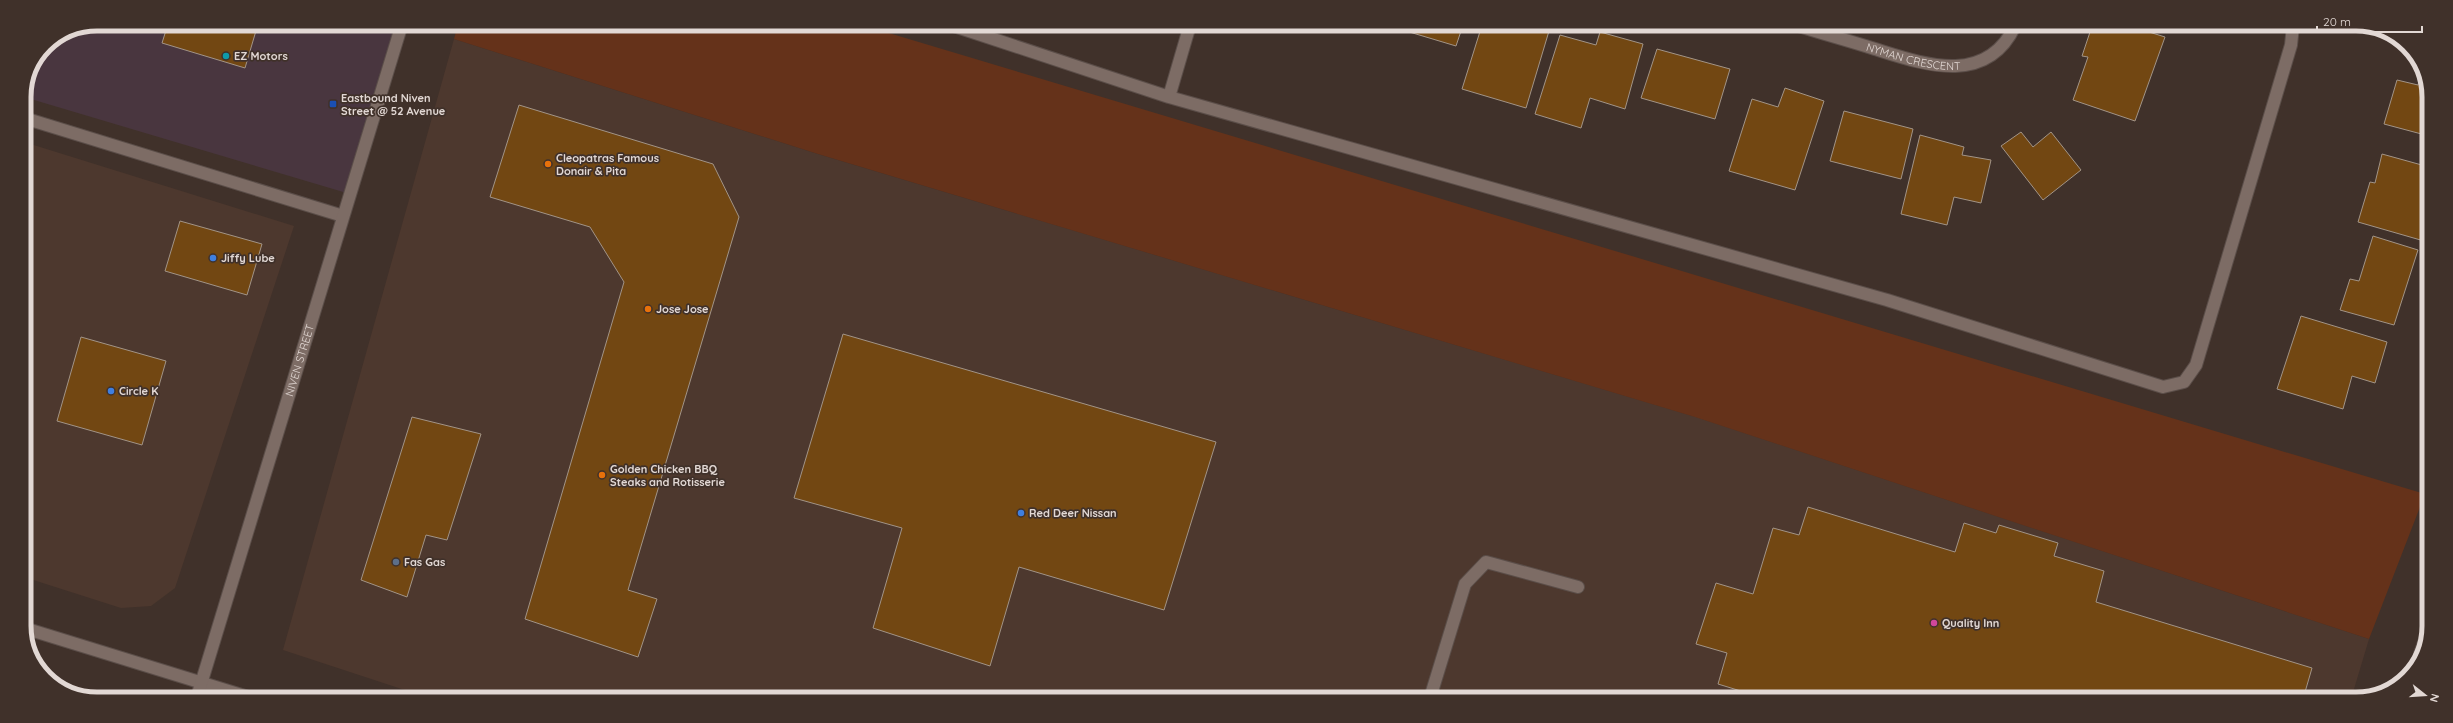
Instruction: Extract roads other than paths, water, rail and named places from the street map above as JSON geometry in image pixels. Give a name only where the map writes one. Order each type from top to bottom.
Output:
[{"type":"street","name":"NIVEN STREET","points":[[199,692],[400,31]]},
{"type":"street","points":[[969,31],[1169,97],[1887,300],[2163,387],[2184,382],[2196,365],[2291,45],[2292,31]]},
{"type":"street","points":[[1169,97],[1188,31]]},
{"type":"street","name":"NYMAN CRESCENT","points":[[1816,31],[1929,65],[1954,66],[1975,63],[1996,51],[2012,31]]},
{"type":"street","points":[[31,120],[343,216]]},
{"type":"street","points":[[1432,692],[1465,584],[1486,562],[1578,587]]},
{"type":"street","points":[[31,630],[233,692]]},
{"type":"place","name":"EZ Motors","points":[[226,56]]},
{"type":"place","name":"Eastbound Niven Street @ 52 Avenue","points":[[333,104]]},
{"type":"place","name":"Cleopatras Famous Donair & Pita","points":[[548,164]]},
{"type":"place","name":"Jiffy Lube","points":[[213,258]]},
{"type":"place","name":"Jose Jose","points":[[648,309]]},
{"type":"place","name":"Circle K","points":[[111,391]]},
{"type":"place","name":"Golden Chicken BBQ Steaks and Rotisserie","points":[[602,475]]},
{"type":"place","name":"Red Deer Nissan","points":[[1021,513]]},
{"type":"place","name":"Fas Gas","points":[[396,562]]},
{"type":"place","name":"Quality Inn","points":[[1934,623]]}]
